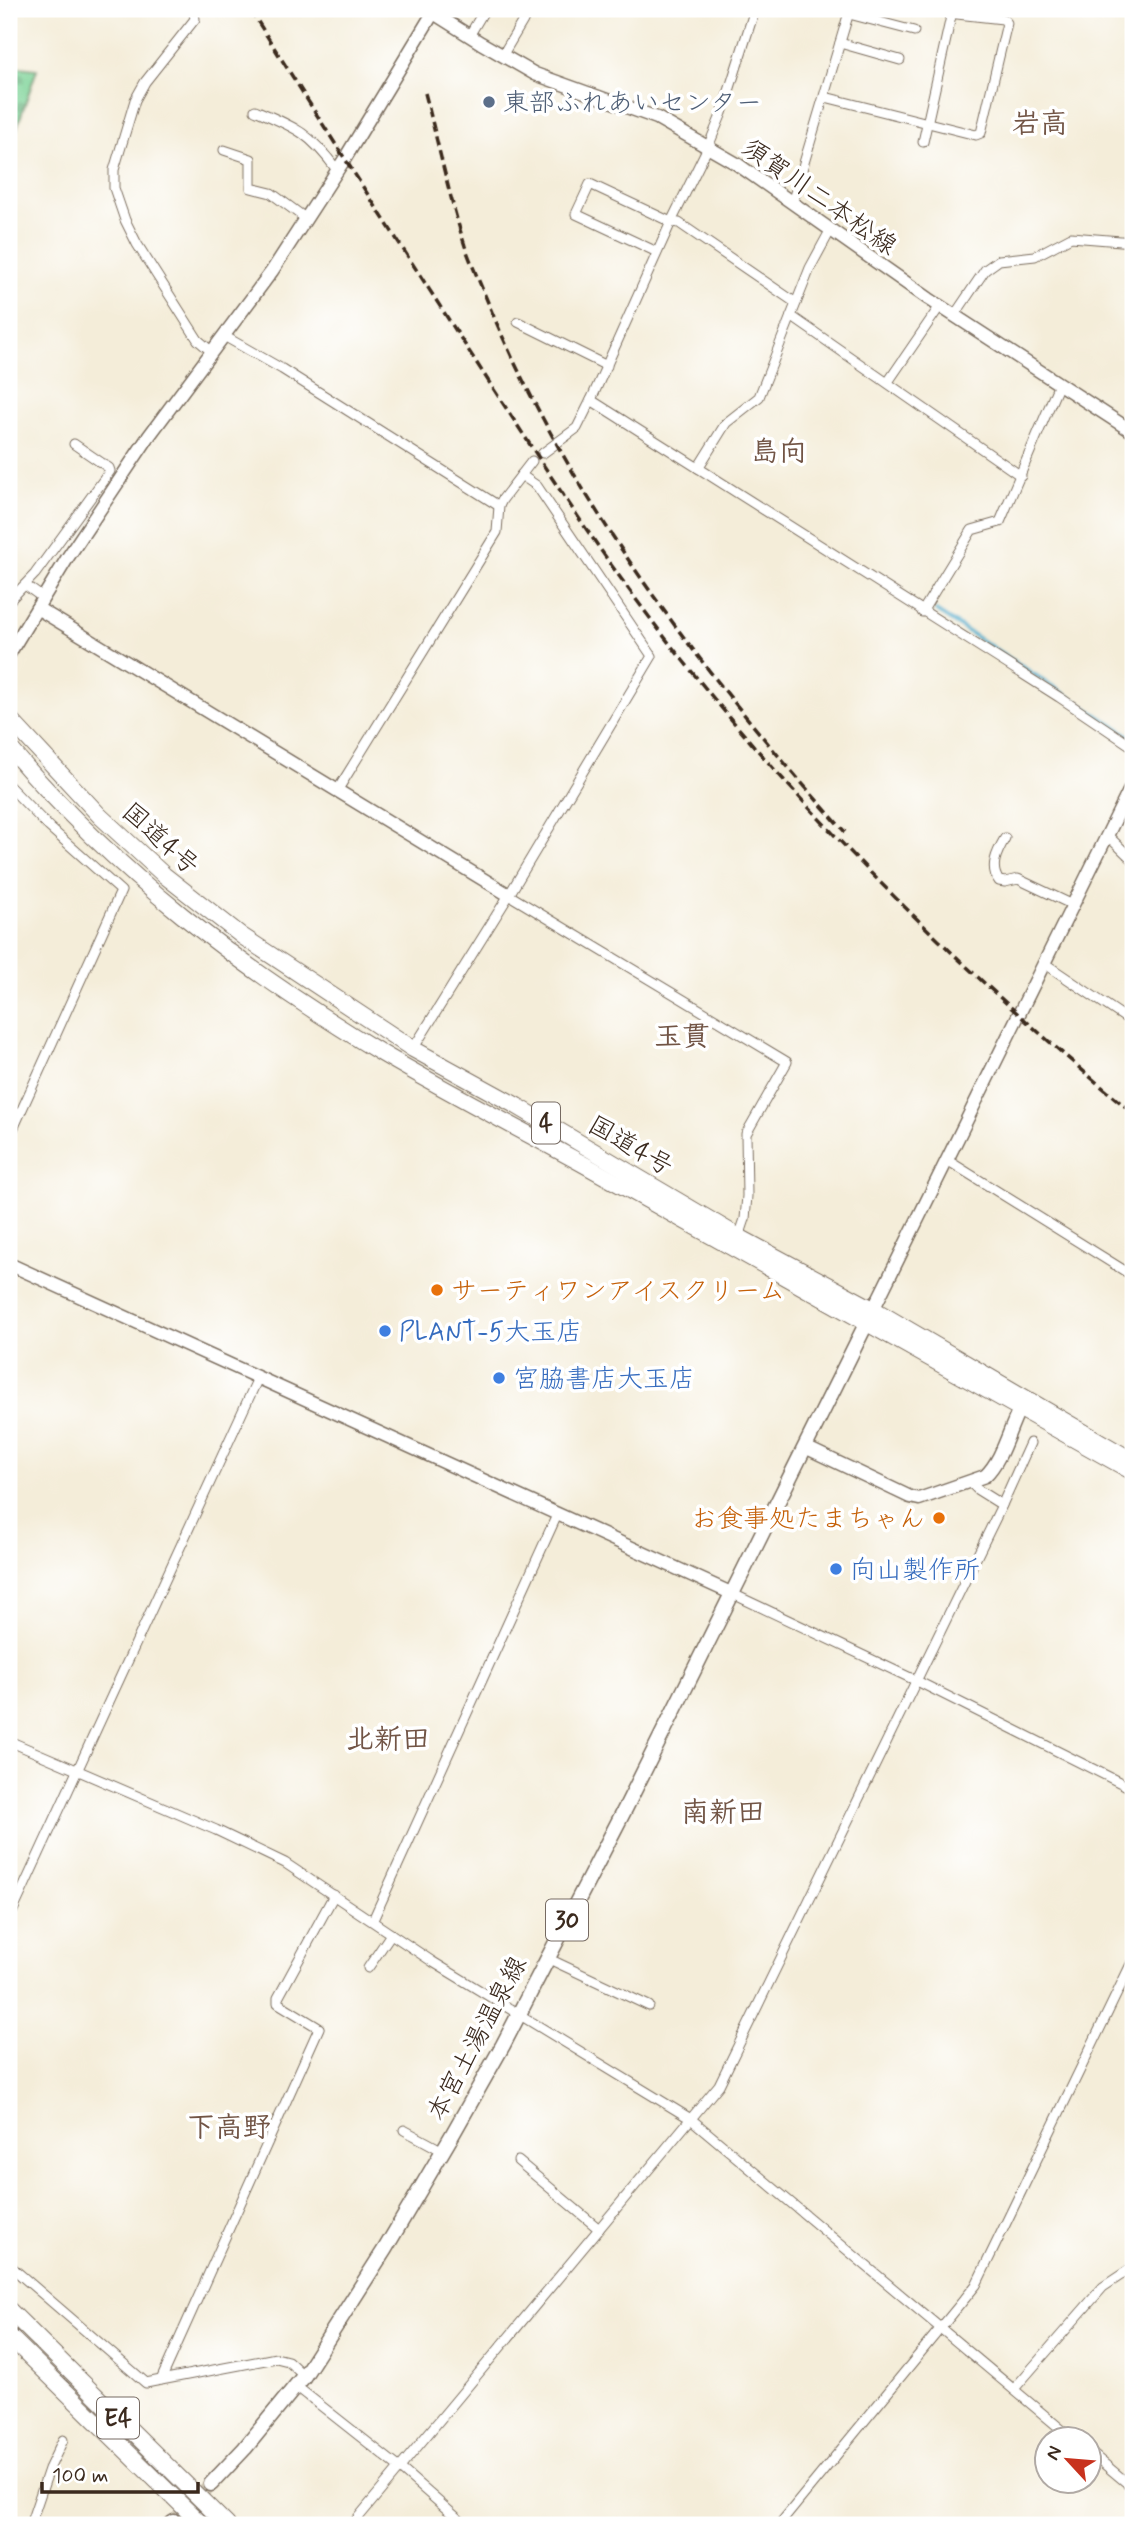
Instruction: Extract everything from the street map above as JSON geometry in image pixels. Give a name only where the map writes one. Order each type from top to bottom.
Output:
[{"type":"highway","name":"国道4号","points":[[9,718],[109,825],[202,906],[242,936],[413,1049],[517,1106],[870,1315],[1019,1410],[1133,1472]]},
{"type":"highway","name":"国道4号","points":[[9,747],[70,814],[127,870],[217,944],[387,1056],[870,1315],[1133,1461]]},
{"type":"highway","name":"E4","points":[[9,2310],[228,2525]]},
{"type":"highway","name":"E4","points":[[9,2336],[202,2525]]},
{"type":"main road","name":"本宮土湯温泉線","points":[[211,2484],[245,2448],[300,2381],[379,2259],[503,2045],[626,1807],[870,1315]]},
{"type":"street","points":[[190,9],[195,19],[145,82],[135,100],[114,170],[114,188],[137,244],[198,340],[212,352]]},
{"type":"street","points":[[469,36],[485,9]]},
{"type":"street","points":[[502,56],[530,9]]},
{"type":"street","points":[[543,453],[578,428],[657,252],[708,147],[722,113],[755,9]]},
{"type":"street","points":[[825,97],[928,124],[976,135],[981,133],[1006,29],[1007,23],[1003,19],[948,10],[928,124],[923,142]]},
{"type":"street","points":[[9,654],[149,436],[272,271],[337,170],[430,11]]},
{"type":"street","name":"須賀川二本松線","points":[[430,11],[535,74],[657,118],[737,164],[954,316],[1133,432]]},
{"type":"street","points":[[792,203],[849,11],[914,31]]},
{"type":"street","points":[[840,43],[900,60]]},
{"type":"street","points":[[255,110],[296,128],[318,144],[337,170]]},
{"type":"street","points":[[224,150],[251,159],[251,188],[271,193],[305,218]]},
{"type":"street","points":[[657,252],[576,214],[590,184],[671,222],[679,223],[796,303]]},
{"type":"street","points":[[698,468],[726,423],[759,397],[810,268],[830,231]]},
{"type":"street","points":[[954,316],[985,270],[999,260],[1035,256],[1071,237],[1133,242]]},
{"type":"street","points":[[888,382],[940,306]]},
{"type":"street","points":[[791,316],[1021,476]]},
{"type":"street","points":[[518,322],[607,366]]},
{"type":"street","points":[[224,336],[293,376],[499,506]]},
{"type":"street","points":[[922,612],[972,530],[1000,522],[1059,384]]},
{"type":"street","points":[[591,400],[1059,697],[1133,747]]},
{"type":"street","points":[[9,601],[25,585],[74,522],[110,471],[74,444]]},
{"type":"street","points":[[337,792],[497,532],[499,506],[532,461]]},
{"type":"street","points":[[413,1049],[652,656],[537,486],[521,475]]},
{"type":"street","points":[[25,585],[40,603],[142,670],[337,792],[786,1062],[746,1134],[747,1196],[745,1219],[739,1237]]},
{"type":"street","points":[[870,1315],[1107,835],[1127,810],[1133,783]]},
{"type":"street","points":[[9,786],[49,827],[121,891],[9,1138]]},
{"type":"street","points":[[1107,835],[1133,860]]},
{"type":"street","points":[[1005,838],[995,859],[994,873],[999,881],[1018,879],[1073,905]]},
{"type":"street","points":[[1044,963],[1133,1023]]},
{"type":"street","points":[[947,1160],[1133,1276]]},
{"type":"street","points":[[9,1264],[733,1594],[917,1681],[1133,1789]]},
{"type":"street","points":[[9,1919],[13,1900],[77,1770],[258,1378]]},
{"type":"street","points":[[805,1447],[909,1497],[919,1499],[985,1476],[992,1469],[1019,1410]]},
{"type":"street","points":[[352,2525],[719,2085],[1030,1443]]},
{"type":"street","points":[[970,1482],[1002,1505]]},
{"type":"street","points":[[373,1920],[557,1515]]},
{"type":"street","points":[[9,1741],[285,1863],[443,1967],[691,2119],[1058,2426]]},
{"type":"street","points":[[161,2380],[318,2028],[278,2003],[278,1998],[334,1895]]},
{"type":"street","points":[[368,1968],[391,1934]]},
{"type":"street","points":[[547,1958],[649,2006]]},
{"type":"street","points":[[779,2525],[976,2285],[1133,1960]]},
{"type":"street","points":[[404,2130],[443,2151]]},
{"type":"street","points":[[518,2161],[599,2229]]},
{"type":"street","points":[[9,2265],[146,2383],[276,2358],[288,2361],[300,2381],[465,2525]]},
{"type":"street","points":[[1014,2389],[1103,2287],[1133,2267]]},
{"type":"street","points":[[30,2525],[49,2469],[63,2440]]},
{"type":"street","points":[[1104,2464],[1133,2488]]},
{"type":"green space","points":[[9,66],[37,69],[16,130],[9,131]]},
{"type":"waterway","points":[[936,611],[1133,738]]},
{"type":"tunnel","points":[[174,2522],[211,2484]]},
{"type":"railway","points":[[250,9],[560,490],[633,595],[685,663],[788,784],[897,900],[1013,1009],[1133,1113]]},
{"type":"railway","points":[[425,93],[468,253],[522,377],[559,448],[644,583],[692,648],[741,711],[845,832]]},
{"type":"place","name":"東部ふれあいセンター","points":[[489,102]]},
{"type":"place","name":"サーティワンアイスクリーム","points":[[437,1290]]},
{"type":"place","name":"PLANT-5大玉店","points":[[385,1331]]},
{"type":"place","name":"宮脇書店大玉店","points":[[499,1378]]},
{"type":"place","name":"お食事処たまちゃん","points":[[939,1518]]},
{"type":"place","name":"向山製作所","points":[[836,1569]]},
{"type":"district","name":"岩高","points":[[1040,122]]},
{"type":"district","name":"島向","points":[[779,450]]},
{"type":"district","name":"玉貫","points":[[682,1035]]},
{"type":"district","name":"北新田","points":[[388,1738]]},
{"type":"district","name":"南新田","points":[[723,1811]]},
{"type":"district","name":"下高野","points":[[229,2126]]}]
